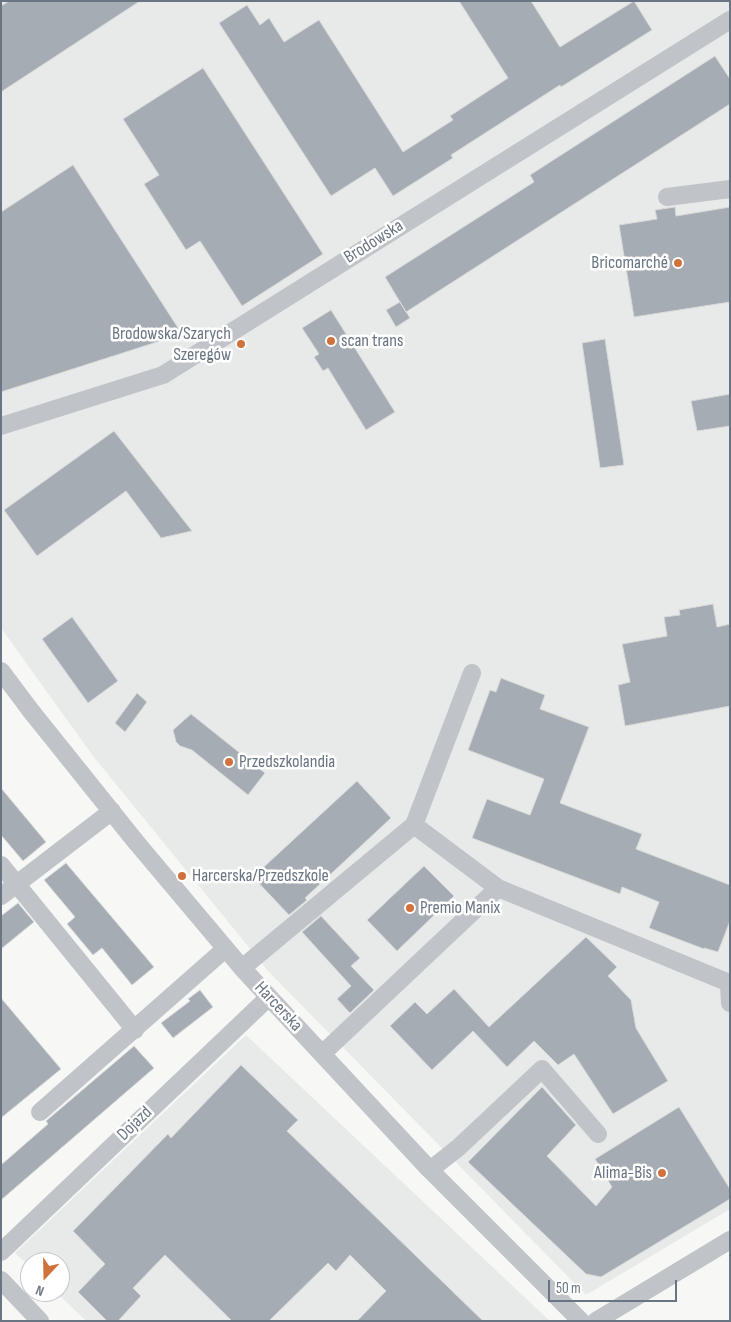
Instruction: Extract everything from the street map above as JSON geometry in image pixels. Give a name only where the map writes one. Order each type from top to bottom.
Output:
[{"type":"street","name":"Brodowska","points":[[1,426],[163,374],[730,20]]},
{"type":"street","points":[[667,197],[730,189]]},
{"type":"street","name":"Harcerska","points":[[1,671],[31,711],[225,949],[430,1170],[581,1321]]},
{"type":"street","points":[[242,968],[414,825],[472,673]]},
{"type":"street","points":[[1,896],[112,811]]},
{"type":"street","points":[[414,825],[498,888],[728,983],[730,1003]]},
{"type":"street","points":[[1,865],[18,883],[135,1030]]},
{"type":"street","points":[[322,1054],[498,888]]},
{"type":"street","points":[[40,1112],[225,949]]},
{"type":"street","name":"Dojazd","points":[[1,1252],[269,997]]},
{"type":"street","points":[[430,1170],[459,1147],[542,1069],[598,1134]]},
{"type":"street","points":[[596,1321],[730,1240]]},
{"type":"street","points":[[1,1280],[40,1321]]},
{"type":"shaded area","points":[[1,1],[730,1],[730,1209],[586,1295],[269,972],[93,756],[1,628]]},
{"type":"shaded area","points":[[246,1035],[550,1321],[86,1321],[66,1302],[70,1302],[70,1252],[20,1252],[20,1258],[15,1253]]},
{"type":"building","points":[[9,1],[140,1],[1,92],[1,6]]},
{"type":"building","points":[[459,1],[531,1],[560,47],[634,1],[652,30],[561,87],[560,85],[451,155],[453,158],[393,196],[375,168],[331,196],[219,23],[247,5],[260,25],[269,18],[284,42],[319,20],[403,152],[453,120],[450,116],[508,78]]},
{"type":"building","points":[[715,56],[730,79],[730,104],[406,312],[385,277],[534,182],[530,175]]},
{"type":"building","points":[[203,68],[323,254],[242,306],[200,241],[186,250],[144,184],[159,175],[123,119]]},
{"type":"building","points":[[73,165],[182,334],[1,392],[1,212]]},
{"type":"building","name":"Bricomarché","points":[[675,207],[676,216],[730,207],[730,302],[634,317],[619,225],[657,219],[655,210]]},
{"type":"building","points":[[400,302],[410,318],[396,327],[386,310]]},
{"type":"building","points":[[331,310],[395,412],[366,430],[328,368],[323,371],[314,357],[319,354],[302,328]]},
{"type":"building","points":[[605,339],[624,465],[600,468],[582,343]]},
{"type":"building","points":[[730,394],[730,426],[697,431],[691,401]]},
{"type":"building","points":[[114,431],[192,531],[161,538],[126,491],[37,556],[4,510]]},
{"type":"building","points":[[713,604],[717,627],[730,624],[730,706],[625,726],[618,685],[630,682],[622,644],[667,636],[664,617],[680,615],[679,610]]},
{"type":"building","points":[[72,617],[118,681],[88,703],[42,639]]},
{"type":"building","points":[[501,678],[545,695],[540,709],[589,727],[560,803],[642,834],[636,849],[730,885],[730,921],[718,952],[704,949],[649,928],[659,902],[622,887],[620,894],[472,838],[487,799],[530,815],[544,779],[468,750],[490,690],[496,692]]},
{"type":"building","points":[[137,693],[147,702],[125,732],[115,723]]},
{"type":"building","name":"Przedszkolandia","points":[[191,714],[265,773],[248,795],[192,750],[180,746],[176,742],[173,730]]},
{"type":"building","points":[[357,781],[391,818],[305,898],[307,900],[289,915],[253,877]]},
{"type":"building","points":[[1,788],[46,842],[23,861],[1,835]]},
{"type":"building","points":[[66,863],[154,967],[132,985],[102,948],[93,955],[67,924],[75,917],[44,880]]},
{"type":"building","name":"Premio Manix","points":[[424,866],[454,896],[397,951],[367,920]]},
{"type":"building","points":[[18,903],[34,922],[1,949],[1,916]]},
{"type":"building","points":[[321,916],[360,958],[351,966],[374,990],[350,1013],[337,999],[351,986],[302,932]]},
{"type":"building","points":[[586,937],[617,967],[608,976],[631,1000],[636,1028],[668,1081],[613,1114],[574,1054],[558,1065],[534,1041],[507,1067],[473,1031],[432,1070],[390,1026],[415,1002],[427,1014],[454,989],[489,1027]]},
{"type":"building","points":[[200,990],[213,1007],[173,1038],[161,1023],[190,1001],[188,999]]},
{"type":"building","points":[[1,998],[61,1069],[1,1118]]},
{"type":"building","points":[[134,1046],[154,1068],[1,1200],[1,1165],[48,1124],[46,1121]]},
{"type":"building","points":[[241,1065],[298,1120],[287,1131],[483,1321],[357,1321],[386,1291],[350,1255],[336,1271],[328,1263],[269,1321],[232,1321],[165,1255],[133,1288],[141,1296],[118,1321],[107,1321],[78,1292],[105,1264],[73,1231],[168,1134],[171,1138]]},
{"type":"building","points":[[542,1087],[576,1125],[547,1156],[596,1206],[612,1187],[595,1159],[679,1107],[730,1189],[730,1199],[601,1277],[586,1274],[468,1162]]},
{"type":"place","name":"Bricomarché","points":[[678,263]]},
{"type":"place","name":"scan trans","points":[[331,341]]},
{"type":"place","name":"Brodowska/Szarych Szeregów","points":[[241,344]]},
{"type":"place","name":"Przedszkolandia","points":[[229,762]]},
{"type":"place","name":"Harcerska/Przedszkole","points":[[182,876]]},
{"type":"place","name":"Premio Manix","points":[[410,908]]},
{"type":"place","name":"Alima-Bis","points":[[662,1173]]}]
